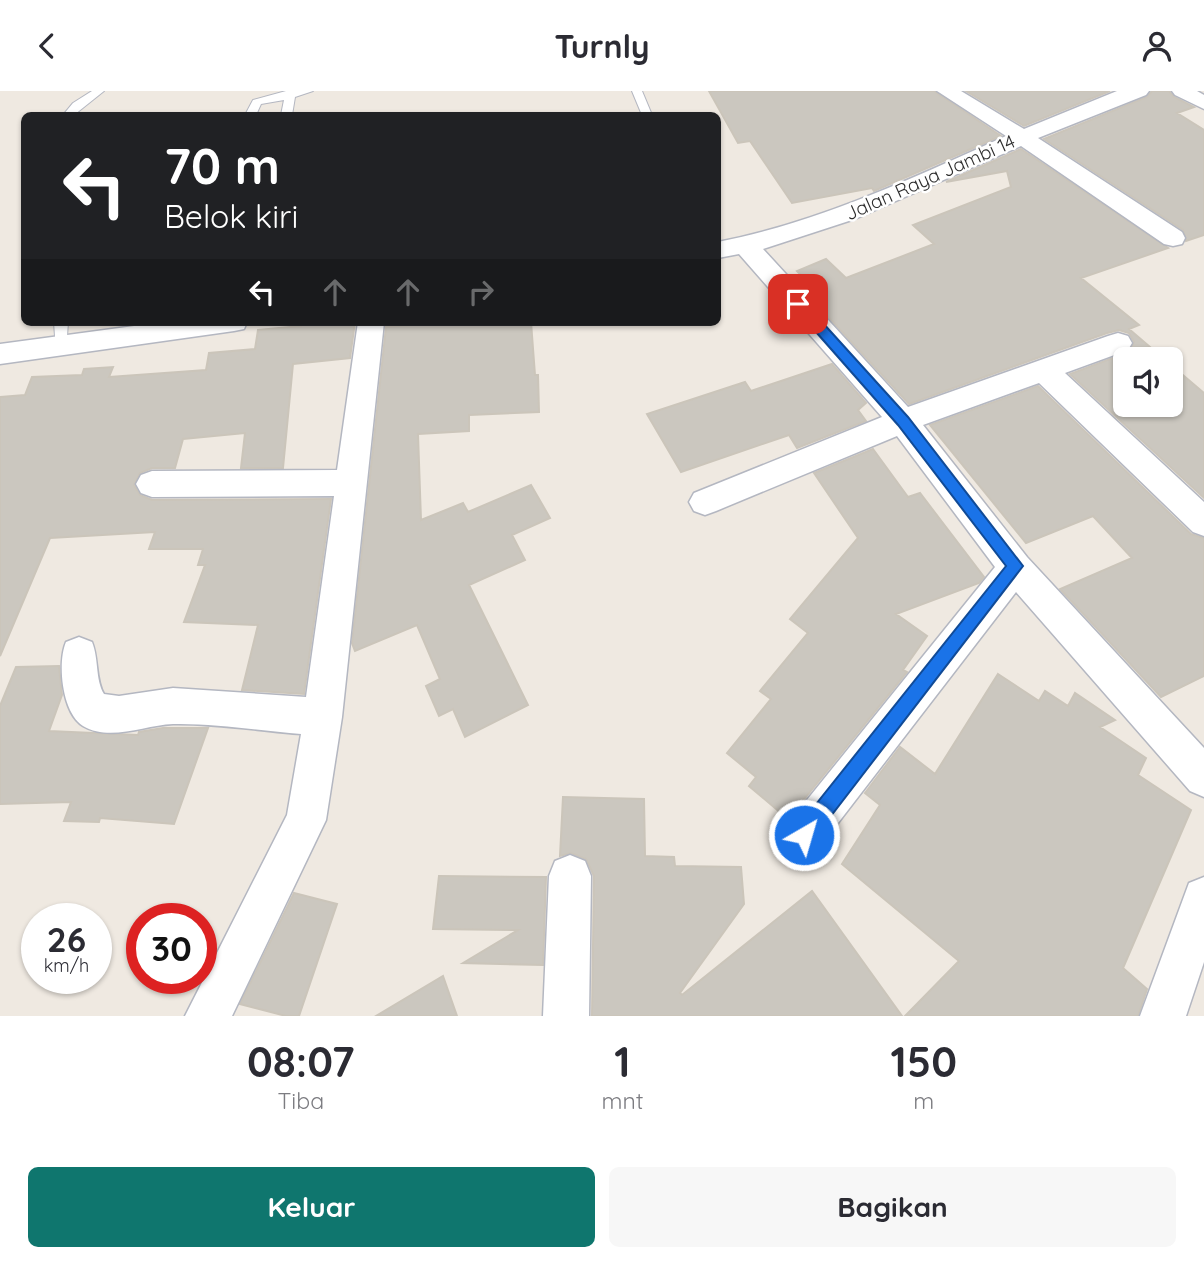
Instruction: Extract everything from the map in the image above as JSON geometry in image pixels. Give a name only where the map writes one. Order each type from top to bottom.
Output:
[{"type":"street","points":[[947,91],[1022,137],[1174,238]]},
{"type":"street","name":"Jalan Raya Jambi 14","points":[[721,250],[746,246],[836,218],[1022,137],[1139,91]]},
{"type":"street","points":[[1182,91],[1204,103]]},
{"type":"street","points":[[746,246],[903,421],[1015,566],[1204,776]]},
{"type":"street","points":[[0,354],[61,335],[179,326]]},
{"type":"street","points":[[208,1016],[306,820],[323,717],[371,326]]},
{"type":"street","points":[[705,502],[903,421],[1118,344]]},
{"type":"street","points":[[1044,370],[1204,522]]},
{"type":"street","points":[[152,484],[351,483]]},
{"type":"street","points":[[804,835],[1015,566]]},
{"type":"street","points":[[79,654],[82,692],[94,712],[119,714],[173,706],[323,717]]},
{"type":"street","points":[[566,1016],[570,876]]},
{"type":"street","points":[[1163,1016],[1204,898]]},
{"type":"lane","points":[[70,112],[77,104],[99,91]]},
{"type":"lane","points":[[252,112],[257,102],[308,91]]},
{"type":"lane","points":[[637,91],[645,112]]},
{"type":"lane","points":[[287,112],[290,93]]},
{"type":"building","points":[[709,91],[934,91],[1001,136],[874,191],[872,188],[792,203],[750,141],[738,143]]},
{"type":"building","points":[[966,91],[1110,91],[1024,126]]},
{"type":"building","points":[[1152,91],[1169,91],[1174,97],[1194,107],[1177,113],[1204,130],[1204,235],[1186,241],[1183,230],[1044,139],[1147,97]]},
{"type":"building","points":[[1021,149],[1168,248],[1081,278],[1139,325],[1129,329],[1150,347],[1132,347],[1134,342],[1129,333],[1119,330],[909,404],[807,294],[816,290],[797,271],[826,259],[846,278],[934,244],[913,225],[1011,187],[1007,171],[946,182]]},
{"type":"building","points":[[301,326],[354,326],[350,358],[293,364],[283,468],[241,468],[245,433],[183,439],[175,468],[152,468],[140,473],[134,485],[140,495],[152,500],[331,499],[304,694],[242,690],[258,625],[184,622],[205,565],[198,565],[203,549],[149,549],[155,532],[50,538],[0,656],[0,397],[25,395],[32,377],[82,375],[84,369],[113,367],[109,377],[206,370],[209,353],[255,349],[258,330]]},
{"type":"building","points":[[531,326],[535,375],[538,375],[539,412],[469,415],[469,431],[418,434],[421,520],[463,503],[468,512],[531,485],[550,518],[512,535],[525,560],[469,585],[528,705],[465,737],[453,709],[439,716],[426,686],[440,679],[417,625],[355,651],[352,643],[386,327]]},
{"type":"building","points":[[1113,358],[1113,414],[1070,374]]},
{"type":"building","points":[[832,364],[866,403],[858,410],[866,421],[797,448],[789,435],[681,472],[647,414],[745,382],[751,391]]},
{"type":"building","points":[[1183,375],[1204,393],[1204,498],[1116,417],[1183,417]]},
{"type":"building","points":[[1038,386],[1191,534],[1204,538],[1204,676],[1161,697],[1060,589],[1132,558],[1093,516],[1026,543],[930,425]]},
{"type":"building","points":[[873,449],[908,497],[920,493],[984,577],[979,583],[896,614],[927,636],[903,670],[907,672],[788,819],[749,786],[756,777],[727,753],[771,699],[760,691],[808,633],[790,619],[858,538],[814,473]]},
{"type":"building","points":[[59,666],[62,695],[49,731],[138,735],[139,732],[163,728],[208,728],[174,824],[100,818],[99,822],[64,821],[71,802],[0,804],[0,706],[16,667]]},
{"type":"building","points":[[998,674],[1039,701],[1045,691],[1068,706],[1075,693],[1115,720],[1100,727],[1146,758],[1138,775],[1191,810],[1123,968],[1147,989],[1138,1016],[905,1016],[959,961],[842,864],[880,805],[865,793],[900,747],[935,774]]},
{"type":"building","points":[[563,797],[644,799],[645,856],[674,857],[675,866],[741,867],[744,904],[680,993],[682,995],[812,891],[902,1016],[592,1016],[594,876],[586,859],[571,853],[560,856]]},
{"type":"building","points":[[439,876],[546,877],[543,965],[463,963],[518,930],[433,929]]},
{"type":"building","points":[[294,893],[337,904],[299,1016],[286,1016],[240,1004]]},
{"type":"building","points":[[443,976],[457,1016],[376,1016]]},
{"type":"route","points":[[798,304],[903,421],[1015,566],[804,835]]}]
